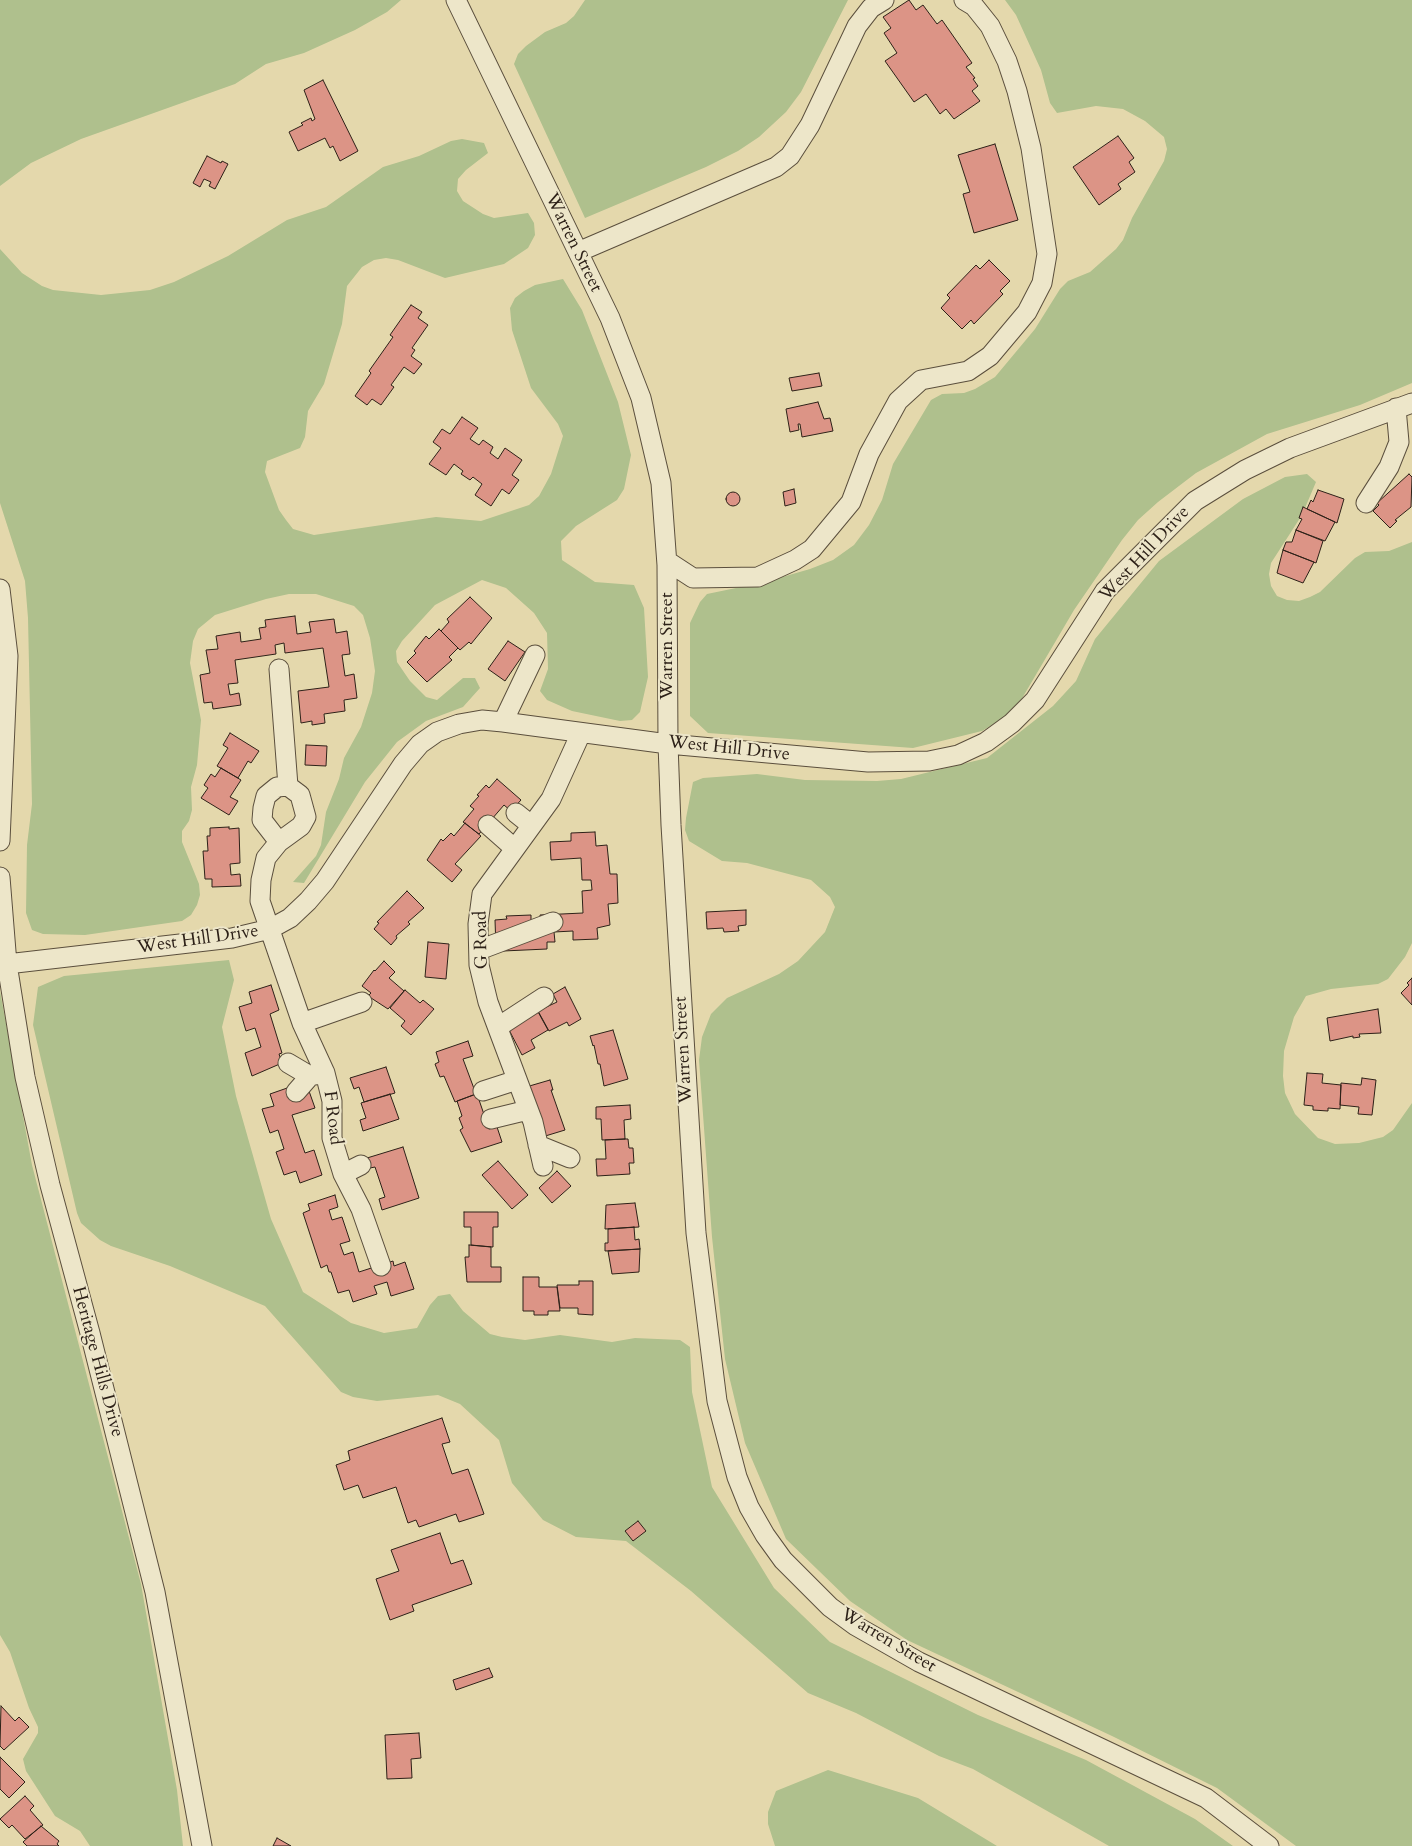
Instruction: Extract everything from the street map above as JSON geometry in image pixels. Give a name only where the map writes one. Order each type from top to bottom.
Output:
[{"type":"street","name":"Warren Street","points":[[456,0],[610,318],[641,398],[661,482],[667,561],[668,744],[684,1059],[696,1233],[717,1401],[734,1467],[749,1507],[765,1535],[783,1560],[818,1596],[856,1626],[919,1662],[1206,1798],[1269,1846]]},
{"type":"street","points":[[578,252],[776,167],[790,156],[810,125],[857,26],[871,8],[884,0]]},
{"type":"street","points":[[667,561],[693,578],[758,577],[795,560],[812,549],[851,502],[870,454],[898,401],[921,380],[968,371],[990,356],[1027,312],[1042,283],[1046,254],[1029,139],[1007,61],[990,26],[974,6],[964,0]]},
{"type":"street","points":[[1366,503],[1388,466],[1399,442],[1404,405]]},
{"type":"street","name":"West Hill Drive","points":[[7,964],[232,938],[270,929],[290,918],[325,881],[403,764],[420,744],[437,732],[459,724],[482,720],[668,744],[900,763],[929,761],[958,755],[986,742],[1012,723],[1036,700],[1105,591],[1195,501],[1245,470],[1290,448],[1404,405]]},
{"type":"street","points":[[0,589],[8,656],[0,841]]},
{"type":"street","points":[[503,722],[535,655]]},
{"type":"street","points":[[279,669],[288,786]]},
{"type":"street","name":"G Road","points":[[543,1166],[528,1110],[488,1002],[479,965],[478,924],[482,894],[551,799],[581,732]]},
{"type":"street","points":[[277,786],[288,786],[300,795],[306,817],[301,826],[278,842],[262,820],[263,808],[266,796],[277,786]]},
{"type":"street","points":[[516,813],[531,825]]},
{"type":"street","points":[[488,825],[514,848]]},
{"type":"street","name":"F Road","points":[[278,842],[266,858],[261,880],[260,901],[270,929],[284,993],[302,1023],[318,1074],[332,1101],[332,1138],[343,1174],[368,1208],[372,1257]]},
{"type":"street","name":"Heritage Hills Drive","points":[[0,876],[7,964],[25,1077],[37,1134],[112,1419],[155,1592],[202,1846]]},
{"type":"street","points":[[479,950],[553,922]]},
{"type":"street","points":[[498,1027],[544,997]]},
{"type":"street","points":[[302,1023],[362,1002]]},
{"type":"street","points":[[288,1063],[318,1074]]},
{"type":"street","points":[[296,1092],[318,1074]]},
{"type":"street","points":[[483,1091],[517,1080]]},
{"type":"street","points":[[492,1119],[528,1110]]},
{"type":"street","points":[[538,1145],[570,1158]]},
{"type":"street","points":[[343,1174],[361,1166]]},
{"type":"green space","points":[[0,0],[401,0],[387,12],[355,30],[304,53],[266,64],[235,84],[81,139],[31,163],[0,186]]},
{"type":"green space","points":[[585,0],[848,0],[801,92],[786,112],[759,137],[738,151],[706,167],[585,218],[514,64],[518,54],[526,46],[545,32],[566,23],[574,16]]},
{"type":"green space","points":[[1005,0],[1412,0],[1412,383],[1360,405],[1267,434],[1196,473],[1158,502],[1138,520],[1122,540],[1074,610],[1014,712],[982,731],[913,748],[708,733],[690,716],[690,623],[700,602],[707,594],[765,582],[810,569],[833,560],[854,545],[869,525],[882,500],[893,464],[931,400],[942,394],[964,393],[995,377],[1035,329],[1060,289],[1068,281],[1090,272],[1116,249],[1123,240],[1132,218],[1164,161],[1167,149],[1164,137],[1145,121],[1123,109],[1096,106],[1057,113],[1050,103],[1041,70],[1016,15]]},
{"type":"green space","points":[[462,139],[484,143],[488,153],[466,170],[458,179],[457,191],[463,201],[483,214],[494,218],[528,213],[534,223],[535,235],[528,248],[504,264],[445,278],[398,260],[386,258],[374,260],[362,267],[347,286],[342,324],[324,384],[308,411],[305,437],[300,448],[267,461],[265,472],[279,510],[293,529],[314,535],[436,517],[481,521],[529,505],[539,496],[551,474],[563,436],[558,424],[531,388],[512,330],[510,308],[515,298],[524,291],[535,285],[563,279],[582,310],[618,402],[631,455],[624,489],[617,500],[576,526],[561,541],[562,560],[595,582],[634,585],[644,608],[648,677],[640,712],[632,720],[620,721],[572,711],[547,700],[540,691],[548,669],[547,633],[534,613],[506,588],[482,580],[435,605],[402,641],[396,651],[397,662],[410,681],[426,697],[437,700],[463,678],[475,678],[480,688],[463,707],[426,721],[397,742],[365,782],[304,883],[293,882],[316,856],[321,845],[326,812],[339,779],[344,758],[361,727],[372,693],[375,671],[370,638],[363,615],[354,606],[316,594],[289,594],[215,615],[198,629],[193,641],[190,663],[201,720],[197,765],[191,787],[192,810],[189,821],[182,831],[182,842],[199,884],[200,895],[197,905],[191,915],[182,921],[85,935],[43,934],[32,930],[26,913],[27,845],[32,804],[28,618],[25,581],[0,503],[0,249],[22,273],[42,286],[53,290],[101,295],[150,290],[174,282],[228,256],[287,220],[326,207],[383,167],[419,156],[451,141]]},
{"type":"green space","points":[[1307,474],[1316,482],[1302,515],[1271,563],[1269,574],[1271,586],[1277,596],[1287,600],[1299,601],[1310,597],[1320,592],[1355,558],[1365,552],[1389,551],[1412,542],[1412,943],[1405,957],[1388,979],[1378,984],[1331,989],[1306,996],[1294,1017],[1284,1051],[1283,1076],[1285,1093],[1295,1114],[1318,1138],[1335,1144],[1359,1143],[1383,1137],[1393,1130],[1412,1103],[1412,1846],[1296,1846],[1217,1788],[1112,1736],[907,1640],[850,1601],[786,1539],[745,1443],[725,1359],[712,1237],[699,1060],[702,1037],[711,1014],[727,998],[779,974],[798,961],[825,932],[835,907],[830,897],[811,880],[747,863],[722,861],[689,841],[685,830],[693,782],[703,778],[757,774],[805,780],[877,781],[901,779],[987,758],[1053,706],[1076,681],[1095,639],[1159,561],[1243,499],[1285,477]]},
{"type":"green space","points":[[229,960],[234,980],[222,1027],[236,1096],[271,1219],[303,1292],[351,1323],[384,1333],[417,1328],[430,1305],[438,1296],[450,1294],[463,1311],[490,1334],[502,1337],[525,1340],[560,1335],[612,1342],[635,1338],[680,1340],[690,1347],[692,1392],[712,1487],[774,1588],[830,1642],[978,1715],[1086,1760],[1195,1819],[1233,1846],[1109,1846],[973,1769],[939,1756],[856,1713],[808,1693],[691,1591],[626,1541],[576,1537],[543,1520],[512,1483],[499,1440],[460,1404],[438,1395],[377,1401],[353,1397],[341,1392],[265,1306],[170,1266],[111,1246],[100,1240],[81,1223],[77,1213],[33,1025],[38,987],[64,976]]},
{"type":"green space","points":[[0,991],[32,1165],[141,1584],[177,1790],[183,1846],[90,1846],[80,1831],[55,1816],[26,1771],[23,1759],[38,1733],[38,1727],[29,1708],[10,1652],[0,1635]]},
{"type":"green space","points":[[828,1770],[918,1798],[997,1846],[775,1846],[768,1824],[768,1812],[776,1791]]},
{"type":"building","points":[[909,0],[916,10],[923,5],[937,24],[942,20],[972,63],[966,67],[975,78],[973,79],[978,86],[972,91],[980,101],[954,119],[946,109],[940,114],[926,94],[914,102],[885,61],[897,53],[884,33],[891,28],[883,17]]},
{"type":"building","points":[[323,80],[358,151],[340,161],[333,146],[330,148],[325,138],[298,151],[289,132],[303,125],[301,123],[311,118],[312,121],[315,119],[304,90]]},
{"type":"building","points":[[1118,136],[1134,158],[1129,162],[1135,172],[1118,184],[1121,189],[1099,205],[1073,167]]},
{"type":"building","points":[[995,144],[1018,220],[974,233],[963,194],[970,192],[958,155]]},
{"type":"building","points":[[207,156],[221,163],[222,161],[228,164],[215,189],[209,186],[211,182],[204,179],[200,187],[193,183]]},
{"type":"building","points":[[989,260],[1010,281],[1000,291],[1003,294],[974,324],[971,320],[962,329],[941,308],[950,298],[947,295],[976,265],[980,269]]},
{"type":"building","points":[[411,305],[422,312],[418,318],[428,325],[412,348],[415,350],[411,356],[422,364],[414,374],[404,367],[391,385],[394,387],[381,405],[372,399],[367,405],[355,396],[371,373],[369,371],[393,337],[390,335]]},
{"type":"building","points":[[819,373],[822,386],[792,391],[789,378]]},
{"type":"building","points":[[818,402],[824,419],[830,418],[833,431],[802,437],[800,424],[798,424],[799,430],[790,432],[786,409]]},
{"type":"building","points":[[462,417],[478,428],[470,439],[479,445],[483,440],[493,447],[490,453],[498,459],[505,448],[522,460],[512,475],[519,480],[509,494],[502,489],[491,506],[475,495],[482,484],[473,477],[470,480],[461,474],[463,471],[454,464],[446,475],[429,464],[441,448],[433,442],[442,429],[450,434]]},
{"type":"building","points":[[1409,474],[1412,477],[1411,507],[1395,520],[1397,521],[1390,528],[1373,511],[1379,505],[1377,503]]},
{"type":"building","points":[[794,489],[796,503],[785,506],[783,492]]},
{"type":"building","points":[[1318,490],[1344,499],[1337,523],[1307,509],[1311,500],[1313,502]]},
{"type":"building","points":[[733,492],[738,494],[740,499],[738,504],[733,506],[728,504],[726,499],[728,494]]},
{"type":"building","points":[[1303,507],[1335,522],[1325,541],[1296,530],[1302,519],[1299,518]]},
{"type":"building","points":[[1296,530],[1323,541],[1316,563],[1283,550],[1286,542],[1292,542]]},
{"type":"building","points":[[1283,550],[1314,562],[1303,583],[1277,573]]},
{"type":"building","points":[[470,597],[492,618],[471,644],[469,642],[460,650],[441,631],[449,622],[447,619]]},
{"type":"building","points":[[295,616],[297,634],[311,632],[309,622],[334,619],[336,633],[347,631],[350,654],[342,655],[345,676],[354,674],[357,698],[344,700],[345,711],[324,714],[325,723],[312,725],[312,721],[301,723],[298,691],[329,687],[323,648],[285,653],[284,643],[275,645],[276,654],[235,660],[238,683],[228,684],[230,695],[239,693],[241,705],[213,709],[212,702],[204,703],[200,675],[210,673],[206,650],[218,649],[216,636],[240,632],[241,642],[261,639],[259,628],[266,627],[265,620]]},
{"type":"building","points":[[439,629],[458,648],[449,657],[452,660],[427,682],[407,662],[416,653],[414,651],[426,636],[429,639]]},
{"type":"building","points":[[508,641],[525,652],[505,681],[488,669]]},
{"type":"building","points":[[230,733],[259,751],[251,763],[248,761],[238,778],[217,766],[228,748],[223,745]]},
{"type":"building","points":[[306,745],[327,746],[326,766],[305,765]]},
{"type":"building","points":[[221,768],[241,780],[230,797],[238,801],[229,815],[201,798],[208,788],[204,785],[211,774],[215,777]]},
{"type":"building","points":[[497,779],[521,800],[511,811],[504,805],[479,834],[463,822],[474,809],[470,806],[479,796],[477,795],[486,785],[489,788]]},
{"type":"building","points":[[465,823],[481,836],[455,864],[462,870],[452,882],[427,860],[441,839],[443,841],[451,833],[454,836]]},
{"type":"building","points":[[229,827],[229,829],[239,828],[240,863],[230,864],[231,875],[240,874],[241,886],[212,887],[212,879],[205,879],[203,851],[208,851],[207,836],[210,836],[210,828]]},
{"type":"building","points":[[595,832],[596,846],[607,845],[610,874],[617,874],[618,903],[608,904],[610,925],[597,928],[598,939],[573,940],[573,931],[554,932],[555,942],[547,942],[547,949],[503,951],[503,948],[496,949],[495,920],[507,919],[506,916],[531,915],[531,924],[541,924],[540,915],[583,913],[582,891],[592,890],[591,880],[582,880],[581,858],[551,860],[550,842],[571,841],[571,833]]},
{"type":"building","points":[[407,891],[424,908],[408,922],[410,924],[396,936],[397,938],[391,945],[374,929],[379,923],[377,922]]},
{"type":"building","points":[[746,910],[746,925],[738,926],[739,931],[724,932],[723,928],[707,929],[706,912]]},
{"type":"building","points":[[428,942],[449,944],[446,979],[425,977]]},
{"type":"building","points":[[384,961],[395,972],[389,978],[404,991],[388,1009],[368,996],[371,993],[362,986],[374,970]]},
{"type":"building","points":[[1412,978],[1412,1005],[1401,993],[1409,985],[1407,983]]},
{"type":"building","points":[[271,985],[279,1010],[270,1014],[282,1053],[279,1054],[282,1063],[252,1076],[245,1053],[261,1047],[255,1028],[246,1031],[239,1007],[252,1003],[249,992]]},
{"type":"building","points":[[565,987],[581,1019],[569,1026],[567,1022],[549,1031],[538,1011],[557,1002],[553,994]]},
{"type":"building","points":[[405,990],[420,1003],[423,1000],[434,1009],[411,1035],[401,1026],[405,1021],[390,1008]]},
{"type":"building","points":[[1378,1009],[1381,1033],[1359,1034],[1360,1037],[1353,1038],[1353,1036],[1330,1041],[1327,1018]]},
{"type":"building","points":[[537,1010],[548,1030],[531,1040],[535,1048],[522,1055],[507,1026]]},
{"type":"building","points":[[613,1030],[628,1079],[604,1086],[600,1064],[598,1064],[590,1036]]},
{"type":"building","points":[[468,1041],[473,1056],[463,1059],[476,1094],[455,1102],[444,1076],[440,1077],[435,1064],[439,1062],[436,1052]]},
{"type":"building","points":[[386,1067],[395,1093],[364,1102],[359,1087],[354,1089],[350,1078]]},
{"type":"building","points":[[1307,1073],[1323,1074],[1322,1083],[1341,1085],[1340,1109],[1328,1108],[1328,1111],[1313,1110],[1313,1106],[1304,1105]]},
{"type":"building","points":[[1362,1078],[1376,1080],[1372,1115],[1358,1114],[1359,1107],[1340,1105],[1341,1083],[1361,1085]]},
{"type":"building","points":[[550,1080],[553,1090],[551,1090],[565,1130],[542,1137],[526,1087]]},
{"type":"building","points":[[293,1086],[309,1091],[315,1108],[292,1115],[305,1153],[314,1150],[322,1175],[300,1183],[296,1171],[284,1175],[276,1152],[284,1149],[278,1130],[270,1133],[262,1109],[274,1106],[270,1094]]},
{"type":"building","points":[[390,1094],[399,1119],[363,1131],[360,1120],[366,1118],[361,1103]]},
{"type":"building","points":[[477,1094],[489,1129],[497,1127],[502,1142],[471,1152],[460,1130],[463,1128],[459,1118],[462,1116],[457,1101]]},
{"type":"building","points":[[630,1105],[631,1119],[624,1120],[625,1139],[602,1140],[601,1119],[596,1119],[596,1107]]},
{"type":"building","points":[[628,1139],[629,1148],[633,1148],[634,1163],[629,1163],[630,1174],[597,1176],[596,1159],[606,1159],[605,1140]]},
{"type":"building","points":[[403,1147],[419,1198],[382,1210],[379,1199],[385,1197],[375,1167],[370,1168],[367,1158]]},
{"type":"building","points":[[498,1161],[528,1195],[512,1209],[482,1175]]},
{"type":"building","points":[[557,1171],[571,1186],[552,1203],[539,1188]]},
{"type":"building","points":[[335,1195],[338,1207],[329,1210],[332,1220],[342,1217],[350,1241],[340,1244],[344,1255],[353,1252],[359,1272],[393,1261],[394,1266],[405,1262],[414,1289],[391,1296],[387,1282],[374,1286],[377,1294],[353,1302],[349,1290],[338,1293],[327,1265],[321,1268],[303,1213],[310,1210],[308,1204]]},
{"type":"building","points":[[635,1203],[639,1227],[605,1229],[606,1205]]},
{"type":"building","points":[[464,1212],[498,1212],[498,1227],[493,1227],[493,1247],[471,1245],[471,1227],[464,1227]]},
{"type":"building","points":[[634,1227],[635,1240],[639,1239],[640,1249],[605,1251],[605,1243],[608,1243],[608,1229]]},
{"type":"building","points":[[469,1245],[491,1247],[491,1267],[501,1267],[501,1282],[467,1282],[465,1257],[469,1257]]},
{"type":"building","points":[[640,1249],[639,1272],[612,1274],[608,1251]]},
{"type":"building","points":[[523,1277],[539,1277],[539,1287],[557,1287],[560,1311],[548,1311],[548,1315],[534,1315],[534,1311],[523,1311]]},
{"type":"building","points":[[579,1281],[593,1281],[593,1315],[578,1314],[578,1308],[560,1308],[557,1285],[579,1285]]},
{"type":"building","points":[[442,1418],[450,1442],[442,1444],[452,1474],[468,1469],[484,1514],[459,1522],[456,1514],[419,1527],[416,1520],[408,1523],[396,1487],[363,1498],[358,1485],[344,1490],[336,1465],[350,1460],[348,1451]]},
{"type":"building","points":[[638,1521],[646,1531],[633,1541],[625,1531]]},
{"type":"building","points":[[440,1533],[451,1564],[463,1560],[472,1584],[412,1605],[414,1611],[390,1620],[376,1579],[399,1571],[391,1550]]},
{"type":"building","points":[[489,1668],[493,1677],[456,1690],[453,1680]]},
{"type":"building","points":[[1,1706],[15,1721],[19,1717],[29,1727],[4,1750],[0,1746]]},
{"type":"building","points":[[419,1733],[421,1758],[411,1759],[412,1778],[387,1779],[385,1735]]},
{"type":"building","points":[[0,1757],[25,1782],[9,1798],[0,1789]]},
{"type":"building","points":[[25,1796],[34,1806],[30,1810],[43,1825],[25,1839],[12,1825],[9,1828],[0,1819]]},
{"type":"building","points":[[41,1826],[59,1841],[57,1844],[59,1846],[27,1846],[23,1842]]},
{"type":"building","points":[[277,1838],[291,1846],[273,1846]]}]
